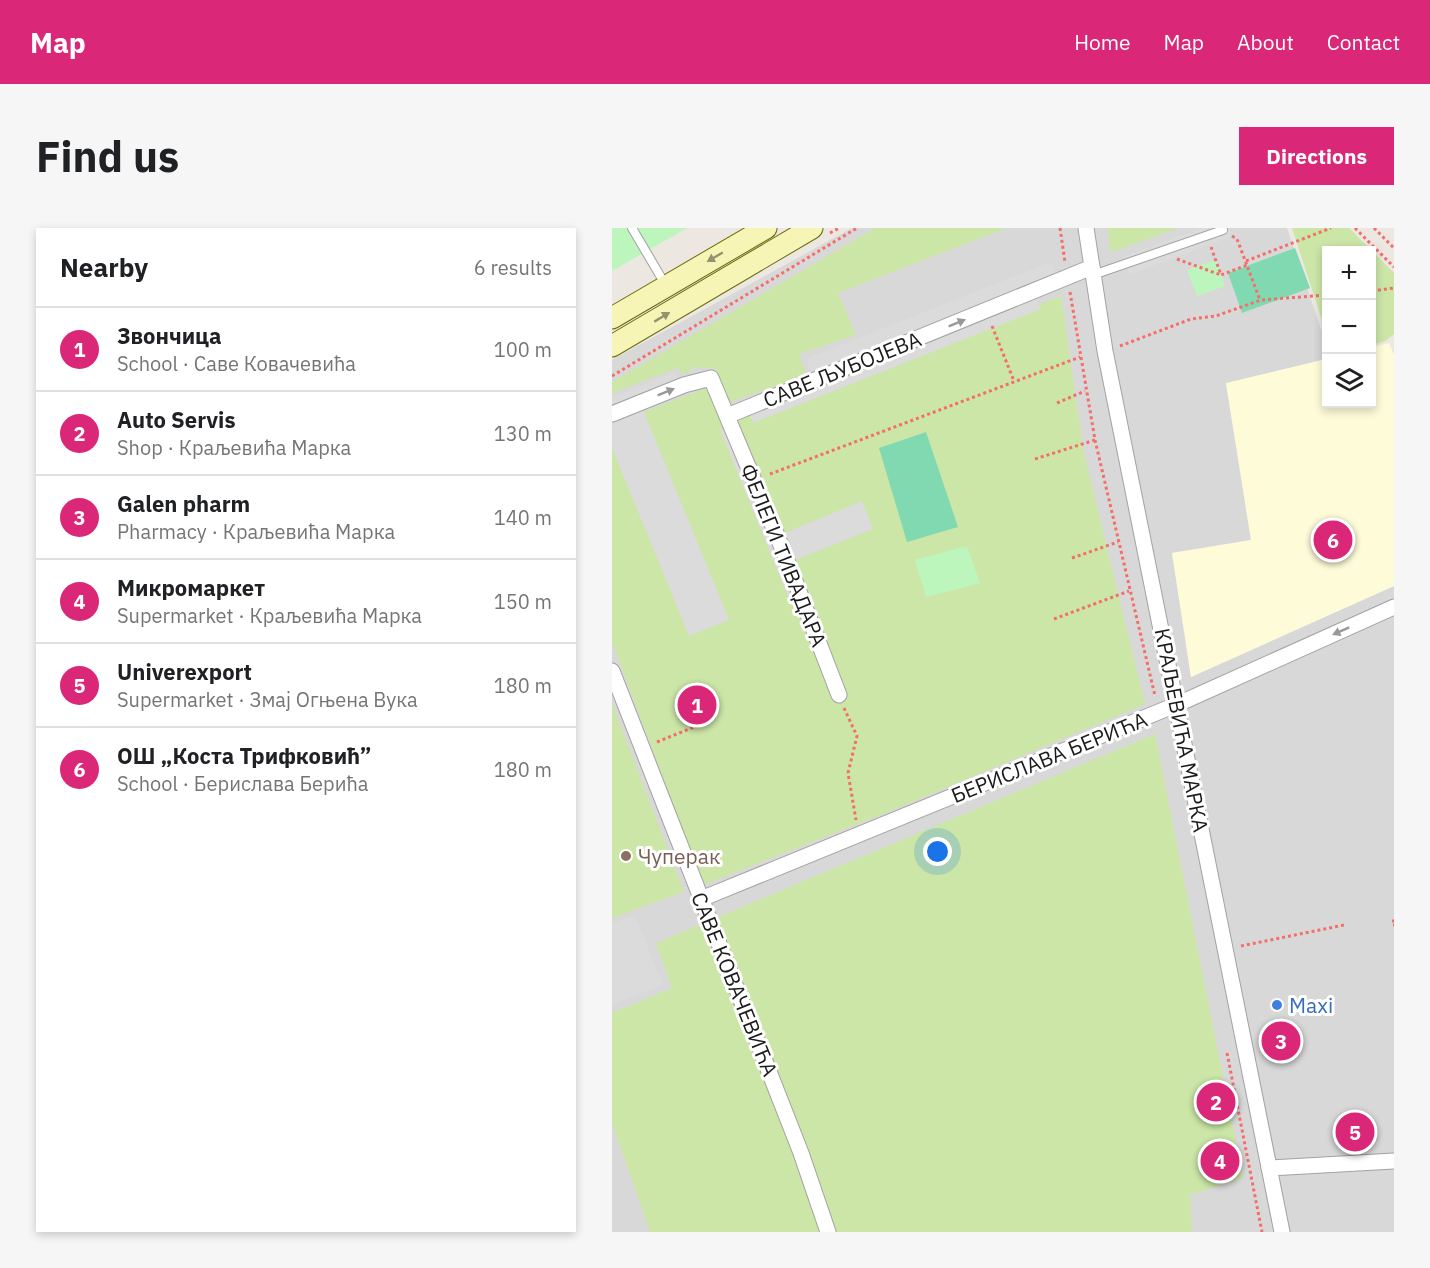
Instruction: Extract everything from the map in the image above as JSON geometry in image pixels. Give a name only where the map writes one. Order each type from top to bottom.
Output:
[{"type":"main road","points":[[612,318],[766,228]]},
{"type":"main road","points":[[612,346],[812,228]]},
{"type":"street","name":"КРАЉЕВИЋА МАРКА","points":[[1086,228],[1105,351],[1178,704],[1282,1232]]},
{"type":"street","name":"САВЕ ЉУБОЈЕВА","points":[[727,416],[986,311],[1093,271]]},
{"type":"street","points":[[612,414],[684,385],[711,378],[727,416]]},
{"type":"street","name":"ФЕЛЕГИ ТИВАДАРА","points":[[727,416],[839,695]]},
{"type":"street","name":"БЕРИСЛАВА БЕРИЋА","points":[[701,899],[1178,704],[1394,607]]},
{"type":"street","name":"САВЕ КОВАЧЕВИЋА","points":[[612,671],[801,1153],[828,1232]]},
{"type":"street","points":[[1269,1168],[1394,1161]]},
{"type":"lane","points":[[632,228],[666,286]]},
{"type":"lane","points":[[1093,271],[1159,252],[1222,229]]},
{"type":"path","points":[[612,376],[857,228]]},
{"type":"path","points":[[1159,252],[1221,275],[1331,228]]},
{"type":"path","points":[[1355,228],[1394,267]]},
{"type":"path","points":[[1374,228],[1394,248]]},
{"type":"path","points":[[1222,229],[1237,239],[1261,300]]},
{"type":"path","points":[[1207,236],[1221,275]]},
{"type":"path","points":[[1376,290],[1394,288]]},
{"type":"path","points":[[1118,346],[1191,319],[1216,316],[1261,300],[1322,295]]},
{"type":"path","points":[[986,311],[1014,382]]},
{"type":"path","points":[[754,480],[1080,357]]},
{"type":"path","points":[[1057,403],[1085,392]]},
{"type":"path","points":[[1035,459],[1095,440]]},
{"type":"path","points":[[1072,558],[1118,542]]},
{"type":"path","points":[[1054,619],[1129,591]]},
{"type":"path","points":[[839,695],[857,736],[848,772],[854,812]]},
{"type":"path","points":[[642,748],[699,725]]},
{"type":"path","points":[[1237,947],[1344,925]]},
{"type":"shaded area","points":[[852,228],[1287,228],[1322,332],[1322,360],[1226,384],[1251,540],[1172,553],[1191,677],[1394,586],[1394,1232],[612,1232],[612,360]]},
{"type":"shaded area","points":[[1201,228],[1229,228],[1232,236],[1129,275],[1123,257]]},
{"type":"shaded area","points":[[1051,262],[1057,277],[812,375],[806,359]]},
{"type":"shaded area","points":[[1035,296],[1041,309],[753,423],[748,410]]},
{"type":"shaded area","points":[[1389,343],[1394,355],[1394,586],[1191,677],[1172,553],[1251,540],[1226,383],[1322,360],[1322,408],[1376,408],[1376,346]]},
{"type":"shaded area","points":[[675,372],[682,390],[642,407],[729,620],[689,636],[612,448],[612,398]]},
{"type":"shaded area","points":[[737,423],[782,534],[862,501],[873,529],[793,561],[806,592],[789,599],[720,430]]},
{"type":"shaded area","points":[[635,915],[663,985],[612,1005],[612,924]]},
{"type":"green space","points":[[612,228],[687,228],[612,271]]},
{"type":"green space","points":[[875,228],[1007,228],[838,293],[856,335],[799,354],[806,375],[730,402],[716,369],[696,367],[683,375],[678,368],[612,393],[612,382]]},
{"type":"green space","points":[[1108,228],[1178,228],[1110,253]]},
{"type":"green space","points":[[1292,228],[1349,228],[1367,246],[1322,246],[1322,320]]},
{"type":"green space","points":[[1295,248],[1310,288],[1242,313],[1228,273]]},
{"type":"green space","points":[[1376,255],[1394,273],[1394,334],[1385,341],[1376,344]]},
{"type":"green space","points":[[1216,260],[1225,286],[1197,296],[1187,270]]},
{"type":"green space","points":[[1061,296],[1084,453],[1145,704],[886,813],[703,885],[612,642],[612,424],[706,388],[722,423]]},
{"type":"green space","points":[[926,432],[958,527],[907,542],[879,448]]},
{"type":"green space","points":[[967,546],[980,583],[926,597],[915,560]]},
{"type":"green space","points":[[612,703],[684,892],[612,918]]},
{"type":"green space","points":[[1155,734],[1243,1178],[1190,1195],[1192,1232],[650,1232],[612,1123],[612,1013],[672,988],[656,943]]},
{"type":"place","name":"ОШ „Коста Трифковић”","points":[[1333,540]]},
{"type":"place","name":"Звончица","points":[[697,705]]},
{"type":"place","name":"Чуперак","points":[[626,856]]},
{"type":"place","name":"Maxi","points":[[1277,1005]]},
{"type":"place","name":"Galen pharm","points":[[1281,1041]]},
{"type":"place","name":"Auto Servis","points":[[1216,1102]]},
{"type":"place","name":"Univerexport","points":[[1355,1132]]},
{"type":"place","name":"Микромаркет","points":[[1220,1161]]}]
